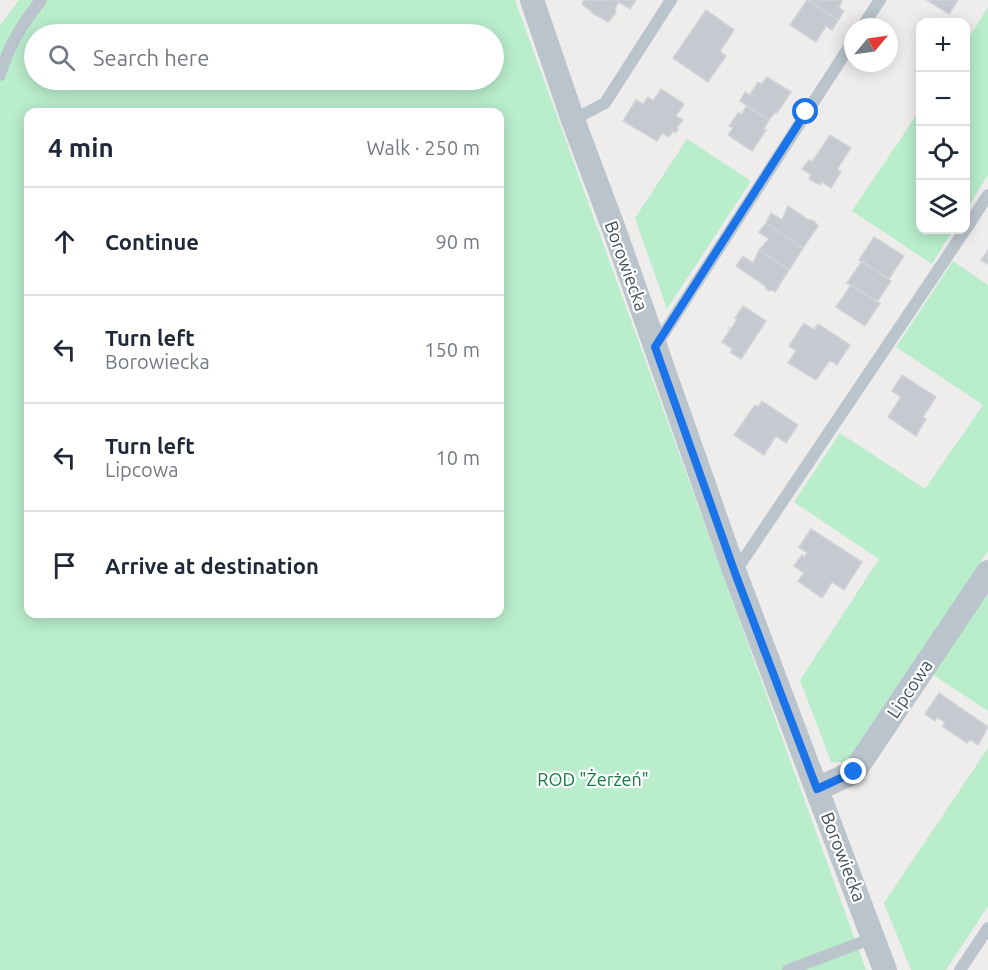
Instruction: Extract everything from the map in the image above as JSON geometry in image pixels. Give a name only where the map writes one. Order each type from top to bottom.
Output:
[{"type":"street","name":"Borowiecka","points":[[532,0],[735,573],[885,970]]},
{"type":"street","name":"Lipcowa","points":[[817,789],[854,772],[988,572]]},
{"type":"lane","points":[[0,75],[5,56],[18,30],[41,0]]},
{"type":"lane","points":[[573,120],[605,103],[671,0]]},
{"type":"lane","points":[[868,18],[880,0]]},
{"type":"lane","points":[[655,347],[844,55]]},
{"type":"lane","points":[[970,222],[988,195]]},
{"type":"lane","points":[[735,573],[962,234]]},
{"type":"lane","points":[[960,970],[988,928]]},
{"type":"lane","points":[[788,970],[873,938]]},
{"type":"green space","name":"ROD \"Żerżeń\"","points":[[19,0],[515,0],[866,970],[0,970],[0,25]]},
{"type":"green space","points":[[988,7],[988,175],[970,204],[970,72],[970,36]]},
{"type":"green space","points":[[916,116],[916,234],[951,234],[932,264],[852,211]]},
{"type":"green space","points":[[687,139],[751,181],[667,309],[635,218]]},
{"type":"green space","points":[[953,261],[988,285],[988,551],[847,762],[831,762],[800,680],[879,559],[794,502],[840,433],[925,489],[983,405],[896,347]]},
{"type":"green space","points":[[988,591],[988,711],[932,674]]},
{"type":"green space","points":[[988,748],[988,906],[946,970],[911,970],[884,903]]},
{"type":"building","points":[[584,0],[636,0],[630,9],[619,2],[615,8],[616,13],[608,22],[582,4]]},
{"type":"building","points":[[807,0],[843,0],[839,7],[844,11],[838,20]]},
{"type":"building","points":[[807,0],[838,20],[832,30],[826,26],[816,42],[790,25]]},
{"type":"building","points":[[927,0],[958,0],[949,14]]},
{"type":"building","points":[[706,10],[734,30],[720,51],[726,56],[708,82],[673,58]]},
{"type":"building","points":[[767,77],[791,92],[777,113],[775,112],[769,120],[740,101],[745,92],[750,95],[758,82],[762,84]]},
{"type":"building","points":[[661,89],[684,104],[676,116],[683,120],[677,127],[676,133],[673,131],[669,137],[662,133],[657,141],[623,121],[636,100],[643,104],[648,97],[653,101]]},
{"type":"building","points":[[747,106],[769,120],[764,129],[766,130],[752,151],[728,135],[733,128],[729,126],[738,113],[741,114]]},
{"type":"building","points":[[830,135],[851,148],[837,169],[841,172],[831,188],[822,182],[820,185],[809,179],[811,175],[802,169],[809,160],[812,162]]},
{"type":"building","points":[[788,206],[814,221],[818,226],[803,248],[766,223],[771,213],[782,220]]},
{"type":"building","points":[[766,223],[803,248],[789,270],[759,250],[769,239],[759,232]]},
{"type":"building","points":[[874,237],[904,256],[889,279],[859,260]]},
{"type":"building","points":[[759,250],[789,270],[775,292],[768,291],[764,285],[736,266],[743,256],[753,263]]},
{"type":"building","points":[[988,250],[988,264],[981,260]]},
{"type":"building","points":[[862,261],[891,281],[877,302],[847,283]]},
{"type":"building","points":[[851,285],[880,303],[865,326],[836,307]]},
{"type":"building","points":[[743,306],[766,321],[741,359],[730,352],[733,349],[722,342],[731,329],[728,328],[732,328]]},
{"type":"building","points":[[804,323],[814,330],[818,324],[850,345],[837,365],[830,360],[816,380],[788,363],[796,351],[789,346]]},
{"type":"building","points":[[902,375],[936,397],[923,417],[926,419],[916,436],[888,417],[901,397],[892,391]]},
{"type":"building","points":[[762,401],[798,425],[786,443],[776,436],[764,455],[734,435],[755,405],[758,407]]},
{"type":"building","points":[[811,529],[862,562],[844,590],[832,582],[822,598],[798,581],[804,573],[794,566],[802,555],[804,557],[807,553],[799,547]]},
{"type":"building","points":[[939,693],[988,727],[978,745],[970,739],[967,743],[942,726],[945,722],[937,717],[935,721],[925,714]]},
{"type":"route","points":[[806,112],[655,347],[735,573],[817,789],[854,772]]}]
